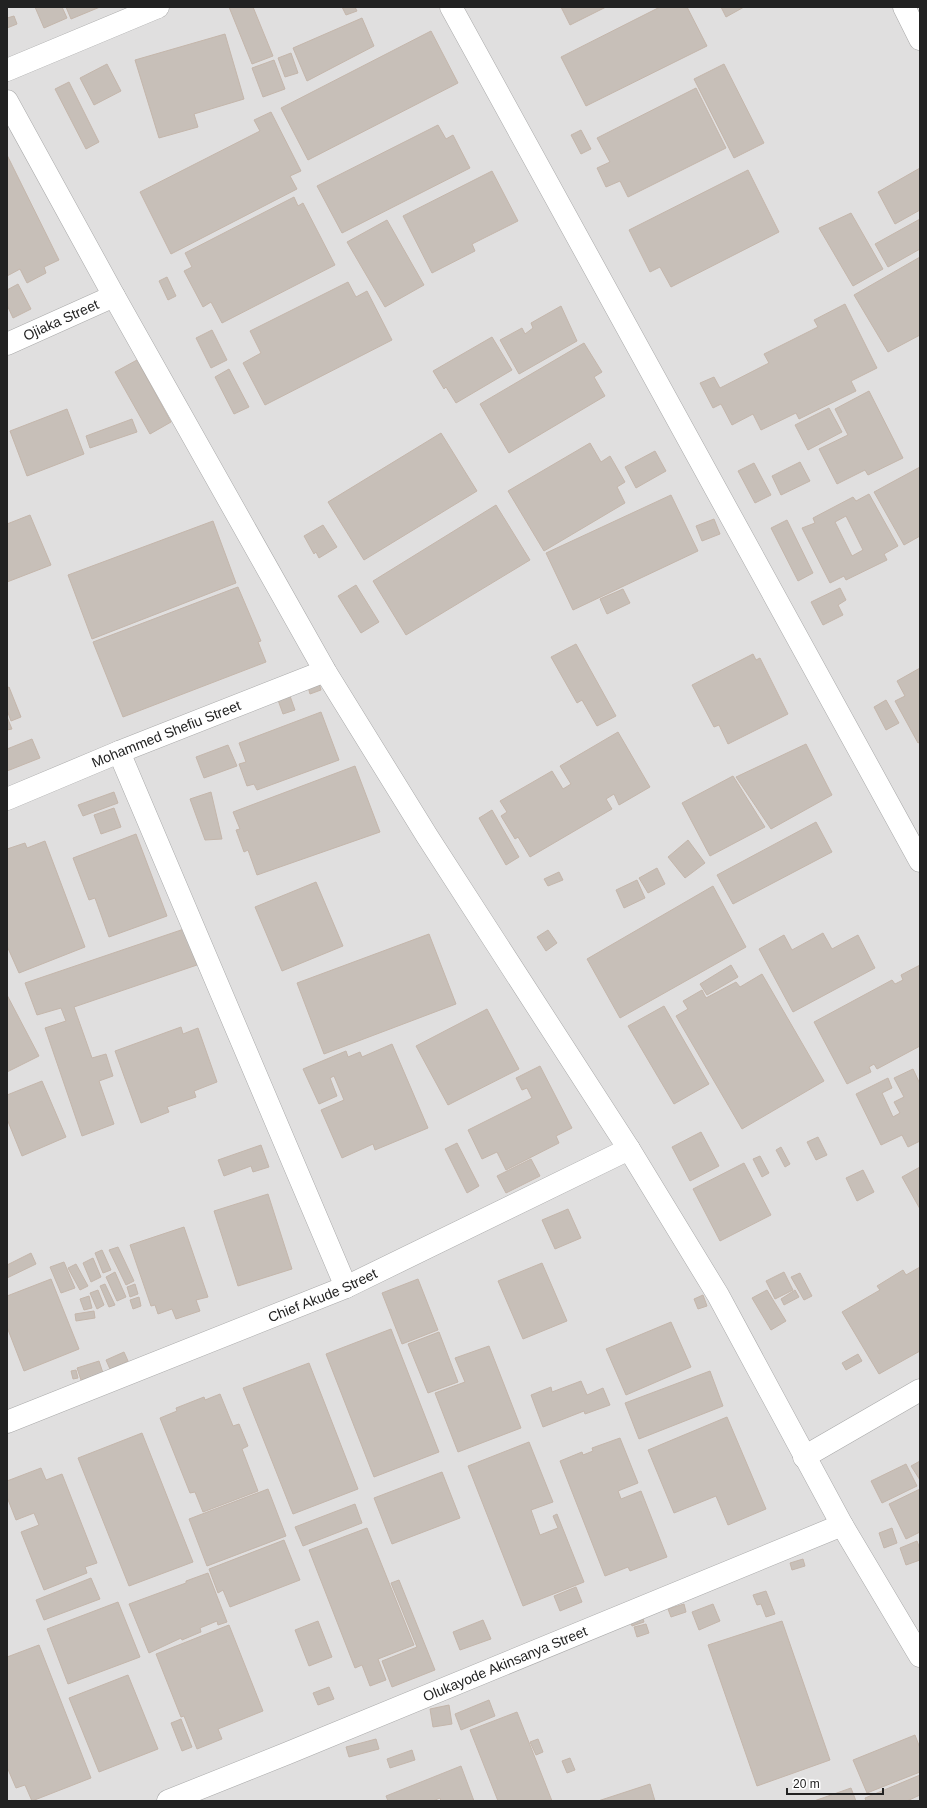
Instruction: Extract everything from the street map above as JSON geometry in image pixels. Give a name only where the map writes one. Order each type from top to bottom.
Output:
[{"type":"street","points":[[7,70],[158,7]]},
{"type":"street","points":[[451,7],[920,861]]},
{"type":"street","points":[[904,7],[920,39]]},
{"type":"street","points":[[7,101],[114,296],[325,670],[427,836],[629,1149],[718,1295],[842,1525],[920,1656]]},
{"type":"street","name":"Ojiaka Street","points":[[7,344],[114,296]]},
{"type":"street","name":"Mohammed Shefiu Street","points":[[7,799],[119,752],[325,670]]},
{"type":"street","points":[[119,752],[346,1287]]},
{"type":"street","name":"Chief Akude Street","points":[[7,1422],[346,1287],[629,1149]]},
{"type":"street","points":[[804,1457],[920,1390]]},
{"type":"street","name":"Olukayode Akinsanya Street","points":[[168,1801],[296,1750],[842,1525]]},
{"type":"shaded area","points":[[7,7],[920,7],[920,1801],[7,1801]]},
{"type":"building","points":[[35,7],[62,7],[67,18],[44,28]]},
{"type":"building","points":[[66,7],[100,7],[71,19]]},
{"type":"building","points":[[229,7],[253,7],[273,56],[252,64]]},
{"type":"building","points":[[342,7],[355,7],[357,11],[346,15]]},
{"type":"building","points":[[561,7],[606,7],[570,25]]},
{"type":"building","points":[[660,7],[687,7],[707,46],[586,106],[561,57]]},
{"type":"building","points":[[721,7],[744,7],[726,17]]},
{"type":"building","points":[[14,16],[17,24],[7,28],[7,18]]},
{"type":"building","points":[[362,18],[374,46],[307,81],[293,48]]},
{"type":"building","points":[[431,31],[458,83],[308,160],[281,108]]},
{"type":"building","points":[[225,34],[244,99],[194,114],[198,127],[159,138],[135,60]]},
{"type":"building","points":[[291,53],[298,73],[285,77],[278,58]]},
{"type":"building","points":[[274,60],[285,89],[263,97],[252,68]]},
{"type":"building","points":[[107,64],[121,91],[94,105],[80,78]]},
{"type":"building","points":[[724,64],[764,143],[734,158],[694,79]]},
{"type":"building","points":[[69,82],[99,142],[86,149],[55,89]]},
{"type":"building","points":[[696,88],[726,148],[628,197],[620,181],[606,187],[597,168],[610,162],[597,138]]},
{"type":"building","points":[[271,112],[301,171],[290,176],[297,189],[171,254],[140,192],[260,131],[254,120]]},
{"type":"building","points":[[438,125],[446,139],[453,135],[470,168],[342,233],[317,186]]},
{"type":"building","points":[[581,130],[591,149],[581,154],[571,135]]},
{"type":"building","points":[[7,155],[59,260],[44,267],[46,273],[27,283],[20,269],[7,276]]},
{"type":"building","points":[[920,168],[920,210],[895,224],[878,192]]},
{"type":"building","points":[[748,170],[779,232],[671,287],[660,267],[650,272],[629,230]]},
{"type":"building","points":[[492,171],[518,221],[472,244],[475,251],[432,273],[403,216]]},
{"type":"building","points":[[294,197],[298,206],[303,203],[335,265],[222,323],[211,302],[203,307],[184,271],[192,267],[185,253]]},
{"type":"building","points":[[851,213],[883,269],[853,286],[819,228]]},
{"type":"building","points":[[920,219],[920,249],[888,267],[875,244]]},
{"type":"building","points":[[387,220],[424,285],[385,307],[347,242]]},
{"type":"building","points":[[920,257],[920,335],[888,352],[854,295]]},
{"type":"building","points":[[167,277],[176,296],[168,300],[159,281]]},
{"type":"building","points":[[348,282],[356,297],[367,291],[392,340],[265,405],[243,363],[261,353],[250,331]]},
{"type":"building","points":[[18,284],[31,309],[13,318],[7,305],[7,290]]},
{"type":"building","points":[[845,304],[877,368],[851,381],[856,391],[799,419],[796,413],[761,430],[753,414],[732,425],[721,404],[713,408],[700,383],[714,377],[720,388],[769,363],[764,354],[818,327],[814,320]]},
{"type":"building","points":[[561,306],[577,341],[519,374],[500,340],[522,328],[525,334],[533,328],[531,323]]},
{"type":"building","points":[[212,330],[227,360],[211,368],[196,338]]},
{"type":"building","points":[[492,337],[512,370],[456,403],[446,387],[444,389],[433,371]]},
{"type":"building","points":[[584,343],[602,372],[594,377],[605,396],[509,453],[480,404]]},
{"type":"building","points":[[137,360],[171,422],[150,434],[115,372]]},
{"type":"building","points":[[229,369],[249,407],[234,414],[215,377]]},
{"type":"building","points":[[869,391],[903,458],[868,475],[865,470],[837,484],[819,449],[848,435],[835,409]]},
{"type":"building","points":[[829,408],[842,432],[808,450],[795,425]]},
{"type":"building","points":[[67,409],[84,454],[27,476],[10,431]]},
{"type":"building","points":[[132,419],[137,432],[90,448],[86,436]]},
{"type":"building","points":[[441,433],[477,491],[364,560],[328,502]]},
{"type":"building","points":[[590,443],[601,462],[610,456],[625,482],[617,487],[625,503],[544,551],[508,491]]},
{"type":"building","points":[[655,451],[666,471],[636,488],[625,467]]},
{"type":"building","points":[[800,462],[810,481],[781,495],[772,476]]},
{"type":"building","points":[[754,463],[771,495],[755,503],[738,471]]},
{"type":"building","points":[[920,467],[920,536],[904,545],[874,492]]},
{"type":"building","points":[[869,494],[898,546],[884,554],[887,560],[846,580],[844,576],[830,583],[802,528],[815,523],[813,518],[853,497],[856,501]],"holes":[[[846,516],[863,550],[852,556],[835,522]]]},
{"type":"building","points":[[671,495],[698,551],[573,610],[546,553]]},
{"type":"building","points":[[496,505],[530,560],[406,635],[373,581]]},
{"type":"building","points":[[30,515],[51,565],[7,582],[7,524]]},
{"type":"building","points":[[714,519],[720,534],[702,541],[696,526]]},
{"type":"building","points":[[787,520],[813,573],[798,581],[771,528]]},
{"type":"building","points":[[213,521],[236,583],[92,639],[68,575]]},
{"type":"building","points":[[323,525],[337,547],[319,558],[316,552],[314,554],[304,536]]},
{"type":"building","points":[[356,585],[379,622],[361,633],[338,596]]},
{"type":"building","points":[[238,587],[261,641],[258,642],[266,662],[123,717],[93,642]]},
{"type":"building","points":[[840,588],[846,600],[838,605],[843,615],[823,625],[811,602]]},
{"type":"building","points":[[623,589],[630,603],[607,614],[600,599]]},
{"type":"building","points":[[576,644],[616,716],[597,726],[582,700],[577,703],[551,657]]},
{"type":"building","points":[[753,654],[756,660],[760,658],[788,714],[728,744],[719,725],[714,727],[692,685]]},
{"type":"building","points":[[920,668],[920,742],[918,743],[895,701],[905,696],[897,681]]},
{"type":"building","points":[[319,683],[321,690],[310,694],[308,687]]},
{"type":"building","points":[[9,687],[21,717],[11,721],[7,710],[7,688]]},
{"type":"building","points":[[290,696],[295,710],[283,714],[278,700]]},
{"type":"building","points":[[886,700],[899,723],[886,730],[874,707]]},
{"type":"building","points":[[321,712],[339,760],[257,790],[254,784],[247,786],[239,764],[246,762],[239,743]]},
{"type":"building","points":[[7,717],[12,729],[7,730]]},
{"type":"building","points":[[618,732],[650,787],[619,805],[614,794],[606,799],[612,809],[530,857],[518,837],[515,839],[501,816],[507,812],[500,801],[552,771],[563,789],[571,784],[560,766]]},
{"type":"building","points":[[32,739],[40,758],[7,771],[7,749]]},
{"type":"building","points":[[806,744],[832,795],[771,829],[736,777]]},
{"type":"building","points":[[228,745],[237,766],[204,778],[196,757]]},
{"type":"building","points":[[355,766],[380,832],[257,875],[248,850],[244,852],[236,830],[240,829],[233,812]]},
{"type":"building","points":[[733,776],[765,827],[710,856],[682,803]]},
{"type":"building","points":[[114,792],[118,803],[83,816],[78,805]]},
{"type":"building","points":[[211,792],[222,839],[205,840],[190,799]]},
{"type":"building","points":[[114,808],[121,827],[101,834],[94,815]]},
{"type":"building","points":[[492,810],[519,857],[506,865],[479,818]]},
{"type":"building","points":[[816,822],[832,852],[733,904],[717,875]]},
{"type":"building","points":[[136,834],[167,916],[109,937],[95,898],[89,900],[73,858]]},
{"type":"building","points":[[688,840],[705,863],[685,878],[668,857]]},
{"type":"building","points":[[45,841],[85,947],[19,973],[7,946],[7,849],[25,843],[27,848]]},
{"type":"building","points":[[657,868],[665,884],[648,893],[639,878]]},
{"type":"building","points":[[559,872],[563,880],[548,886],[544,879]]},
{"type":"building","points":[[637,880],[645,898],[624,908],[616,890]]},
{"type":"building","points":[[316,882],[343,946],[282,971],[255,907]]},
{"type":"building","points":[[713,886],[746,947],[620,1018],[587,959]]},
{"type":"building","points":[[184,929],[197,965],[74,1007],[92,1058],[106,1054],[113,1076],[99,1081],[114,1124],[82,1136],[45,1028],[66,1021],[61,1008],[37,1015],[25,983]]},
{"type":"building","points":[[548,930],[557,943],[546,951],[537,937]]},
{"type":"building","points":[[823,933],[832,949],[858,935],[875,968],[793,1012],[759,949],[784,935],[792,950]]},
{"type":"building","points":[[429,934],[456,1004],[324,1054],[297,983]]},
{"type":"building","points":[[731,965],[738,977],[707,995],[700,984]]},
{"type":"building","points":[[920,965],[920,1046],[877,1069],[874,1064],[869,1067],[871,1072],[847,1084],[814,1022],[892,980],[895,984],[903,980],[901,975]]},
{"type":"building","points":[[762,974],[824,1081],[742,1129],[676,1016],[688,1009],[683,1001],[702,990],[706,998],[736,982],[740,987]]},
{"type":"building","points":[[7,995],[39,1056],[7,1072]]},
{"type":"building","points":[[664,1006],[709,1084],[674,1104],[628,1026]]},
{"type":"building","points":[[487,1009],[519,1069],[448,1105],[416,1046]]},
{"type":"building","points":[[181,1027],[183,1034],[198,1028],[217,1082],[194,1091],[196,1097],[167,1107],[169,1112],[141,1123],[115,1051]]},
{"type":"building","points":[[392,1044],[428,1128],[375,1150],[373,1144],[342,1158],[321,1110],[344,1100],[334,1076],[330,1078],[337,1096],[319,1104],[303,1069],[346,1051],[348,1057],[360,1052],[362,1057]]},
{"type":"building","points":[[540,1066],[572,1128],[556,1136],[559,1143],[506,1170],[497,1152],[482,1159],[468,1130],[532,1098],[527,1088],[522,1090],[516,1078]]},
{"type":"building","points":[[913,1069],[920,1084],[920,1141],[908,1147],[902,1135],[881,1145],[856,1094],[888,1078],[892,1088],[882,1093],[893,1117],[900,1113],[894,1102],[904,1097],[894,1078]]},
{"type":"building","points":[[42,1081],[66,1137],[22,1156],[7,1119],[7,1095]]},
{"type":"building","points":[[701,1132],[719,1166],[690,1181],[672,1147]]},
{"type":"building","points":[[818,1137],[827,1155],[816,1160],[807,1142]]},
{"type":"building","points":[[457,1143],[479,1186],[467,1193],[445,1149]]},
{"type":"building","points":[[261,1145],[269,1167],[253,1172],[251,1166],[224,1176],[218,1160]]},
{"type":"building","points":[[781,1147],[790,1164],[785,1167],[776,1150]]},
{"type":"building","points":[[760,1156],[769,1173],[762,1177],[753,1159]]},
{"type":"building","points":[[531,1159],[540,1176],[506,1193],[497,1176]]},
{"type":"building","points":[[744,1163],[771,1215],[720,1241],[693,1189]]},
{"type":"building","points":[[920,1167],[920,1209],[902,1177]]},
{"type":"building","points":[[863,1170],[874,1192],[857,1201],[846,1178]]},
{"type":"building","points":[[268,1194],[292,1269],[238,1286],[214,1211]]},
{"type":"building","points":[[568,1209],[581,1238],[555,1249],[542,1220]]},
{"type":"building","points":[[184,1227],[208,1297],[196,1300],[200,1311],[176,1319],[172,1309],[158,1314],[155,1305],[151,1306],[130,1245]]},
{"type":"building","points":[[118,1247],[134,1281],[126,1285],[109,1250]]},
{"type":"building","points":[[102,1250],[111,1270],[103,1273],[95,1253]]},
{"type":"building","points":[[31,1253],[36,1264],[7,1278],[7,1265]]},
{"type":"building","points":[[93,1258],[101,1277],[91,1282],[83,1263]]},
{"type":"building","points":[[64,1262],[75,1288],[61,1293],[50,1267]]},
{"type":"building","points":[[542,1263],[567,1321],[523,1339],[498,1281]]},
{"type":"building","points":[[76,1264],[88,1286],[80,1290],[68,1268]]},
{"type":"building","points":[[920,1267],[920,1351],[879,1374],[842,1312],[880,1290],[877,1286],[903,1270],[906,1275]]},
{"type":"building","points":[[115,1272],[126,1297],[117,1301],[106,1277]]},
{"type":"building","points":[[784,1272],[793,1290],[775,1299],[766,1281]]},
{"type":"building","points":[[800,1273],[812,1296],[804,1300],[791,1277]]},
{"type":"building","points":[[51,1279],[79,1349],[24,1371],[7,1327],[7,1296]]},
{"type":"building","points":[[418,1279],[438,1330],[402,1344],[382,1293]]},
{"type":"building","points":[[105,1284],[115,1305],[109,1307],[100,1286]]},
{"type":"building","points":[[135,1284],[138,1294],[130,1297],[127,1287]]},
{"type":"building","points":[[98,1290],[104,1305],[97,1309],[90,1293]]},
{"type":"building","points":[[767,1290],[786,1321],[771,1330],[752,1298]]},
{"type":"building","points":[[795,1290],[799,1297],[784,1305],[781,1299]]},
{"type":"building","points":[[703,1295],[707,1306],[698,1309],[694,1299]]},
{"type":"building","points":[[89,1296],[92,1308],[84,1310],[80,1299]]},
{"type":"building","points":[[139,1297],[141,1306],[133,1309],[130,1300]]},
{"type":"building","points":[[94,1311],[95,1318],[76,1321],[75,1314]]},
{"type":"building","points":[[671,1322],[691,1367],[626,1395],[606,1349]]},
{"type":"building","points":[[391,1329],[439,1452],[374,1477],[326,1354]]},
{"type":"building","points":[[439,1332],[458,1382],[428,1393],[408,1344]]},
{"type":"building","points":[[489,1346],[521,1428],[458,1452],[435,1393],[465,1382],[455,1358]]},
{"type":"building","points":[[124,1352],[128,1361],[110,1369],[106,1360]]},
{"type":"building","points":[[858,1354],[862,1361],[846,1370],[842,1363]]},
{"type":"building","points":[[99,1361],[103,1373],[81,1380],[77,1368]]},
{"type":"building","points":[[309,1363],[358,1489],[293,1514],[243,1388]]},
{"type":"building","points":[[76,1370],[78,1378],[73,1379],[71,1371]]},
{"type":"building","points":[[710,1371],[723,1406],[639,1439],[625,1403]]},
{"type":"building","points":[[581,1381],[587,1395],[603,1388],[610,1405],[585,1414],[584,1411],[543,1427],[531,1395],[551,1387],[552,1392]]},
{"type":"building","points":[[220,1394],[233,1426],[239,1424],[248,1446],[242,1449],[258,1491],[203,1512],[195,1492],[190,1493],[160,1418],[177,1411],[176,1408],[204,1397],[205,1400]]},
{"type":"building","points":[[727,1417],[766,1509],[728,1525],[716,1496],[674,1513],[648,1450]]},
{"type":"building","points":[[142,1433],[193,1562],[129,1586],[78,1458]]},
{"type":"building","points":[[620,1438],[638,1483],[618,1491],[621,1499],[641,1491],[667,1557],[630,1571],[628,1567],[605,1576],[560,1461],[582,1452],[583,1455],[593,1451],[592,1448]]},
{"type":"building","points":[[529,1442],[553,1502],[531,1510],[540,1535],[558,1528],[553,1516],[557,1514],[584,1582],[523,1606],[468,1466]]},
{"type":"building","points":[[920,1461],[920,1480],[911,1466]]},
{"type":"building","points":[[906,1464],[917,1486],[882,1503],[871,1481]]},
{"type":"building","points":[[41,1468],[46,1480],[62,1474],[97,1563],[85,1567],[87,1573],[44,1590],[21,1532],[39,1525],[34,1513],[16,1520],[7,1497],[7,1481]]},
{"type":"building","points":[[442,1472],[460,1518],[392,1544],[374,1498]]},
{"type":"building","points":[[268,1489],[286,1536],[207,1566],[189,1519]]},
{"type":"building","points":[[920,1489],[920,1532],[906,1539],[889,1504]]},
{"type":"building","points":[[355,1504],[362,1523],[303,1546],[295,1527]]},
{"type":"building","points":[[367,1528],[414,1645],[378,1659],[386,1680],[370,1686],[362,1665],[355,1668],[309,1550]]},
{"type":"building","points":[[892,1528],[897,1543],[884,1548],[879,1533]]},
{"type":"building","points":[[284,1540],[300,1580],[230,1607],[223,1590],[218,1593],[209,1569]]},
{"type":"building","points":[[917,1541],[920,1549],[920,1560],[906,1565],[900,1548]]},
{"type":"building","points":[[803,1559],[805,1566],[792,1570],[790,1563]]},
{"type":"building","points":[[208,1573],[227,1622],[218,1625],[217,1621],[200,1628],[201,1632],[182,1640],[181,1638],[149,1653],[129,1604],[186,1583],[186,1581]]},
{"type":"building","points":[[91,1578],[100,1599],[44,1620],[36,1600]]},
{"type":"building","points":[[399,1580],[435,1670],[392,1687],[382,1661],[417,1647],[391,1583]]},
{"type":"building","points":[[576,1587],[582,1602],[560,1611],[554,1596]]},
{"type":"building","points":[[766,1591],[775,1614],[766,1617],[761,1604],[757,1605],[753,1595]]},
{"type":"building","points":[[118,1602],[140,1657],[68,1684],[47,1629]]},
{"type":"building","points":[[684,1604],[686,1612],[671,1617],[668,1609]]},
{"type":"building","points":[[713,1604],[720,1621],[699,1630],[692,1612]]},
{"type":"building","points":[[642,1615],[644,1622],[632,1626],[630,1619]]},
{"type":"building","points":[[483,1620],[491,1639],[460,1650],[453,1632]]},
{"type":"building","points":[[318,1621],[332,1657],[309,1666],[295,1630]]},
{"type":"building","points":[[782,1621],[830,1760],[757,1786],[708,1645]]},
{"type":"building","points":[[646,1624],[649,1633],[637,1637],[634,1627]]},
{"type":"building","points":[[229,1625],[263,1711],[218,1729],[222,1739],[197,1749],[184,1716],[181,1717],[156,1654]]},
{"type":"building","points":[[39,1645],[91,1778],[32,1801],[25,1785],[16,1788],[7,1767],[7,1657]]},
{"type":"building","points":[[128,1675],[158,1749],[99,1772],[69,1698]]},
{"type":"building","points":[[329,1687],[334,1699],[318,1705],[313,1693]]},
{"type":"building","points":[[489,1700],[495,1716],[461,1730],[455,1714]]},
{"type":"building","points":[[449,1705],[452,1724],[433,1727],[430,1709]]},
{"type":"building","points":[[517,1712],[552,1801],[498,1801],[470,1730]]},
{"type":"building","points":[[181,1719],[192,1747],[182,1751],[171,1723]]},
{"type":"building","points":[[915,1735],[920,1748],[920,1772],[867,1793],[853,1760]]},
{"type":"building","points":[[376,1739],[379,1749],[349,1757],[346,1747]]},
{"type":"building","points":[[538,1739],[543,1752],[536,1755],[530,1742]]},
{"type":"building","points":[[412,1750],[415,1760],[390,1768],[387,1759]]},
{"type":"building","points":[[570,1758],[575,1770],[567,1773],[562,1761]]},
{"type":"building","points":[[461,1766],[474,1801],[441,1801],[440,1798],[433,1801],[388,1801],[386,1796]]},
{"type":"building","points":[[920,1775],[920,1795],[907,1801],[866,1801],[865,1798]]},
{"type":"building","points":[[650,1784],[655,1801],[598,1801]]},
{"type":"building","points":[[851,1788],[856,1801],[814,1801]]}]
